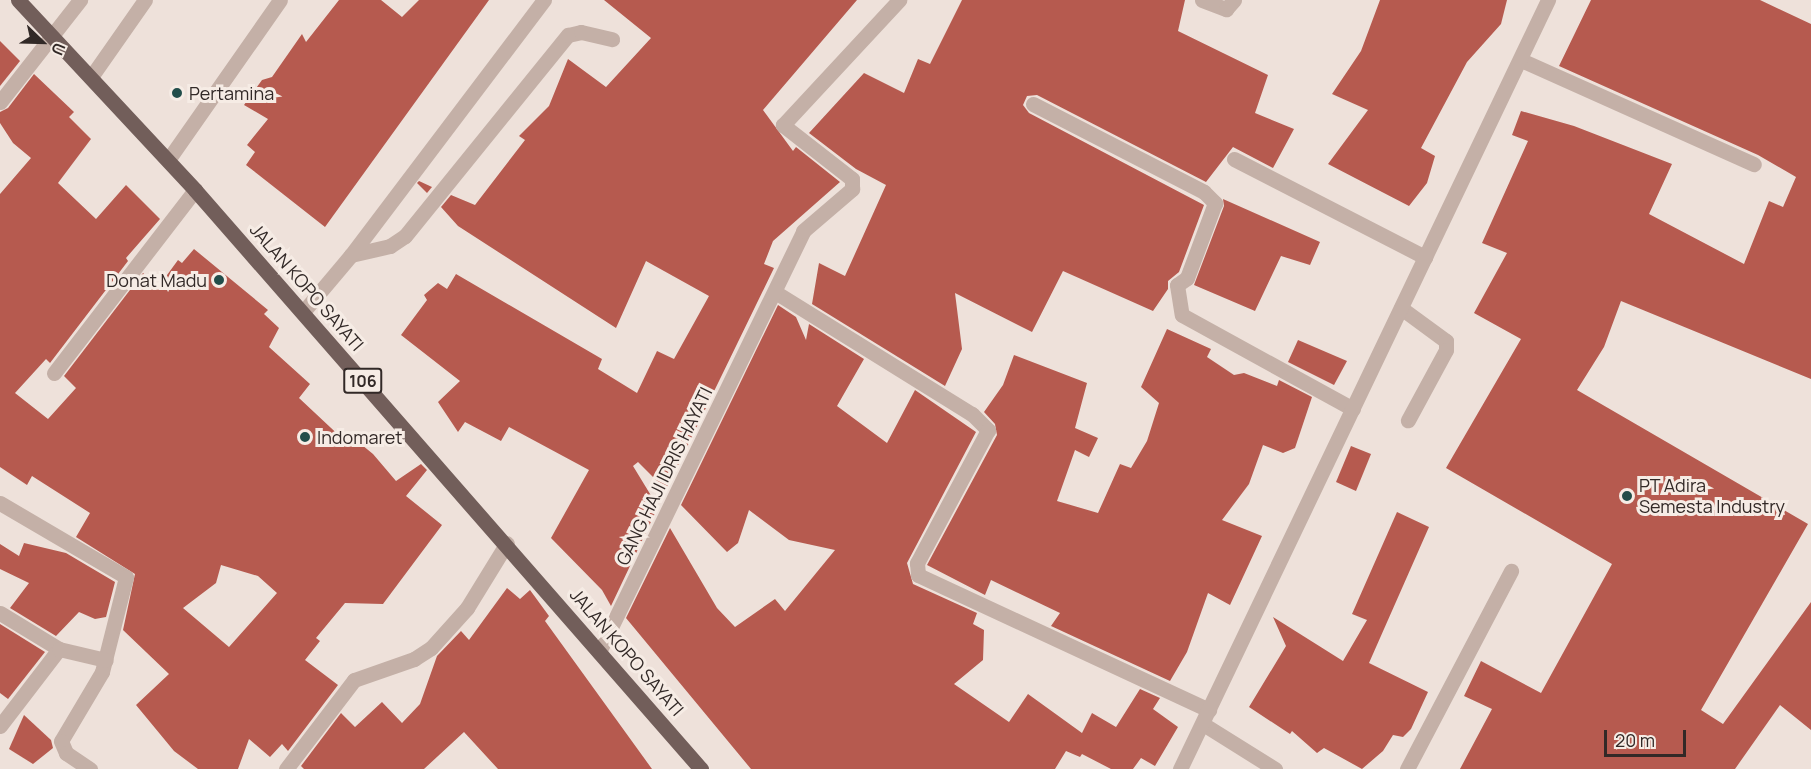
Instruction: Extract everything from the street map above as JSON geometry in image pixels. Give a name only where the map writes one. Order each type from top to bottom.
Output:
[{"type":"main road","name":"JALAN KOPO SAYATI","points":[[18,0],[195,190],[507,543],[698,768]]},
{"type":"street","points":[[0,102],[80,0]]},
{"type":"street","points":[[91,77],[145,0]]},
{"type":"street","points":[[168,160],[280,0]]},
{"type":"street","points":[[303,312],[351,255],[544,0]]},
{"type":"street","name":"GANG HAJI IDRIS HAYATI","points":[[599,652],[803,231],[854,184],[783,125],[899,0]]},
{"type":"street","points":[[1202,0],[1226,9],[1234,0]]},
{"type":"street","points":[[1180,769],[1548,0]]},
{"type":"street","points":[[351,255],[390,246],[405,236],[568,35],[581,32],[612,39]]},
{"type":"street","points":[[1521,60],[1754,164]]},
{"type":"street","points":[[1034,104],[1204,192],[1215,203],[1186,278],[1177,285],[1182,315],[1353,409]]},
{"type":"street","points":[[1234,159],[1425,257]]},
{"type":"street","points":[[54,373],[195,190]]},
{"type":"street","points":[[775,292],[972,414],[988,430],[917,563],[918,575],[1206,717],[1275,769]]},
{"type":"street","points":[[1401,308],[1446,341],[1446,350],[1408,420]]},
{"type":"street","points":[[0,503],[126,577],[108,639],[106,660],[91,694],[61,741],[66,753],[90,769]]},
{"type":"street","points":[[286,769],[354,680],[414,659],[430,648],[467,608],[507,543]]},
{"type":"street","points":[[1407,769],[1511,571]]},
{"type":"street","points":[[0,613],[59,649],[106,660]]},
{"type":"street","points":[[0,726],[59,649]]},
{"type":"building","points":[[339,0],[381,0],[402,17],[419,0],[489,0],[325,227],[246,165],[255,152],[247,145],[268,119],[244,105],[262,80],[272,77],[302,34],[306,42]]},
{"type":"building","points":[[604,0],[857,0],[763,110],[793,151],[796,147],[840,182],[773,241],[764,264],[774,268],[666,490],[638,462],[633,466],[658,507],[611,606],[602,590],[551,538],[589,470],[509,427],[501,441],[465,422],[458,432],[438,402],[460,381],[401,335],[427,300],[424,295],[438,283],[447,289],[456,274],[602,359],[598,369],[637,393],[657,351],[674,359],[709,296],[646,261],[616,328],[458,226],[441,207],[451,195],[475,205],[525,140],[519,136],[549,106],[568,59],[606,87],[651,38]]},
{"type":"building","points":[[962,0],[1185,0],[1178,31],[1268,75],[1255,113],[1294,129],[1273,168],[1233,147],[1206,182],[1037,95],[1027,96],[1023,105],[1029,113],[1204,205],[1179,272],[1168,281],[1168,289],[1153,311],[1063,271],[1032,332],[955,293],[962,349],[945,386],[812,304],[819,263],[845,276],[886,185],[856,169],[809,133],[864,73],[904,93],[918,59],[930,64]]},
{"type":"building","points":[[1380,0],[1507,0],[1501,24],[1467,62],[1421,148],[1435,156],[1427,183],[1409,206],[1328,164],[1368,110],[1332,94],[1361,51]]},
{"type":"building","points":[[1591,0],[1760,0],[1811,24],[1811,379],[1621,301],[1604,347],[1577,390],[1808,524],[1701,710],[1723,724],[1811,602],[1811,730],[1780,705],[1735,769],[1460,769],[1492,709],[1464,696],[1481,661],[1541,693],[1612,564],[1446,468],[1521,339],[1474,313],[1507,253],[1482,243],[1528,141],[1512,135],[1521,111],[1574,126],[1672,164],[1649,214],[1744,264],[1769,201],[1783,207],[1796,177],[1758,155],[1559,66]]},
{"type":"building","points":[[0,41],[20,61],[0,86]]},
{"type":"building","points":[[34,74],[74,112],[69,117],[91,139],[58,183],[96,219],[126,185],[160,219],[126,258],[128,261],[50,363],[46,359],[15,393],[48,419],[76,388],[64,376],[143,273],[159,286],[178,260],[182,263],[194,249],[268,310],[264,314],[279,328],[269,347],[310,384],[299,398],[346,442],[351,436],[373,454],[396,481],[421,464],[427,470],[406,496],[442,525],[383,604],[345,603],[316,638],[320,641],[305,660],[338,685],[288,751],[282,744],[270,757],[249,739],[238,769],[198,769],[174,751],[136,705],[169,674],[123,630],[135,574],[76,537],[90,513],[32,476],[27,485],[0,467],[0,194],[31,158],[13,143],[0,123],[0,112],[8,108]],"holes":[[[221,565],[258,576],[277,593],[229,647],[183,608],[216,583]]]},
{"type":"building","points":[[419,181],[432,187],[427,193],[417,183]]},
{"type":"building","points":[[1223,199],[1320,242],[1310,265],[1281,256],[1255,311],[1194,285],[1224,206]]},
{"type":"building","points":[[778,305],[796,317],[806,340],[809,324],[864,359],[837,406],[887,443],[915,390],[976,432],[907,563],[913,584],[977,613],[973,624],[984,630],[983,660],[954,684],[1009,722],[1028,694],[1082,733],[1092,713],[1116,727],[1140,689],[1160,698],[1153,709],[1178,727],[1155,766],[1141,758],[1133,769],[1111,769],[1082,754],[1080,757],[1066,751],[1055,769],[751,769],[626,618],[670,528],[717,608],[735,627],[775,599],[785,611],[835,550],[789,540],[749,510],[738,543],[727,552],[681,505]]},
{"type":"building","points":[[1167,329],[1211,349],[1207,357],[1234,375],[1244,373],[1277,386],[1279,380],[1312,397],[1295,448],[1283,453],[1263,445],[1249,484],[1222,520],[1262,536],[1230,605],[1208,593],[1187,652],[1170,681],[1051,626],[1060,613],[991,580],[985,595],[927,565],[997,435],[995,424],[984,412],[1003,385],[1014,355],[1087,383],[1075,428],[1098,438],[1089,457],[1075,450],[1057,501],[1098,513],[1120,464],[1131,468],[1147,441],[1159,403],[1141,387]]},
{"type":"building","points":[[1298,340],[1347,361],[1334,385],[1288,362]]},
{"type":"building","points":[[1351,446],[1371,454],[1356,491],[1336,482]]},
{"type":"building","points":[[1397,512],[1429,527],[1369,663],[1428,692],[1411,729],[1403,737],[1393,735],[1383,751],[1362,769],[1324,748],[1317,753],[1292,731],[1290,734],[1249,707],[1286,646],[1273,617],[1343,661],[1367,620],[1352,614]]},
{"type":"building","points":[[24,543],[66,553],[115,582],[106,617],[95,619],[79,612],[56,636],[10,608],[29,583],[0,569],[0,544],[19,556]]},
{"type":"building","points":[[507,588],[520,599],[530,590],[549,616],[545,621],[652,769],[498,769],[464,732],[424,769],[304,769],[301,766],[341,713],[355,727],[382,702],[402,723],[420,704],[437,656],[461,631],[469,640]]},
{"type":"building","points":[[0,624],[45,652],[8,699],[0,693]]},
{"type":"building","points":[[24,715],[51,740],[53,748],[33,764],[9,749]]},
{"type":"place","name":"Pertamina","points":[[177,93]]},
{"type":"place","name":"Donat Madu","points":[[219,280]]},
{"type":"place","name":"Indomaret","points":[[305,437]]},
{"type":"place","name":"PT Adira Semesta Industry","points":[[1627,496]]}]
